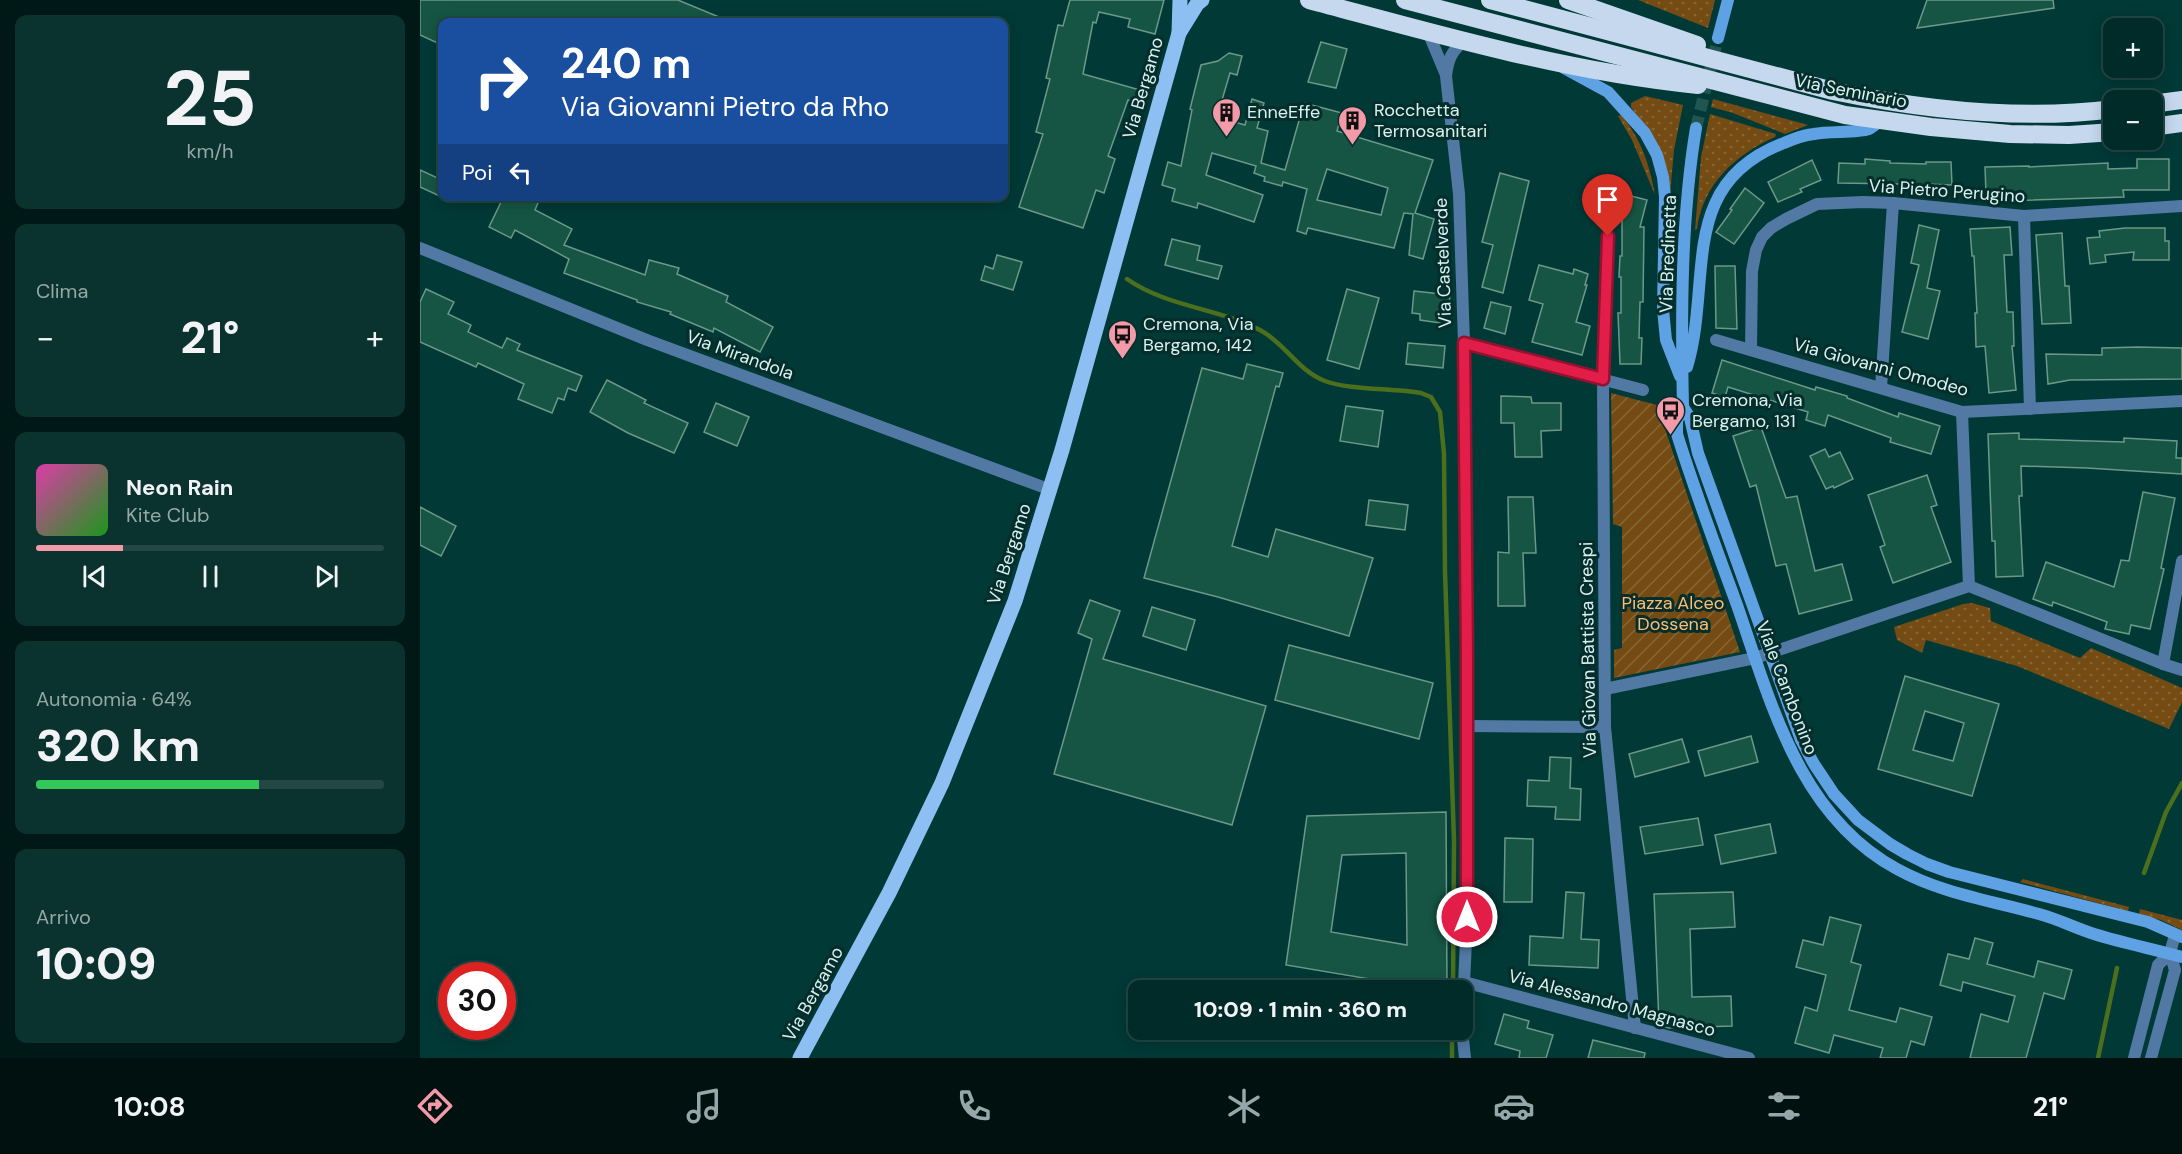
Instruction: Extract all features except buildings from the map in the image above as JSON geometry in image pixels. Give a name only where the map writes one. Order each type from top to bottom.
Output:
[{"type":"highway","name":"Via Seminario","points":[[1405,0],[1845,115],[1880,121],[2010,134],[2069,135],[2103,133]]},
{"type":"highway","name":"Via Seminario","points":[[1490,0],[1833,91],[1917,107],[2024,113],[2103,109]]},
{"type":"highway","points":[[1568,0],[1690,42],[1754,70]]},
{"type":"highway","points":[[1317,1],[1428,32],[1550,61],[1680,84],[1745,90]]},
{"type":"highway","points":[[2163,103],[2182,100]]},
{"type":"highway","points":[[2163,126],[2182,123]]},
{"type":"main road","name":"Via Bergamo","points":[[800,1058],[889,894],[942,783],[1015,601],[1051,490],[1179,33],[1180,0]]},
{"type":"main road","name":"Via Bergamo","points":[[1179,33],[1197,4],[1202,0]]},
{"type":"street","points":[[1718,38],[1728,0]]},
{"type":"street","name":"Via Castelverde","points":[[1428,32],[1446,76]]},
{"type":"street","name":"Via Castelverde","points":[[1463,41],[1452,51],[1446,76],[1459,194],[1464,343],[1467,726],[1467,929],[1464,980]]},
{"type":"street","points":[[1550,61],[1608,92],[1645,133],[1657,155],[1665,197],[1663,309],[1666,340],[1683,383]]},
{"type":"street","points":[[1683,383],[1694,343],[1706,225],[1712,206],[1723,187],[1735,173],[1754,158],[1782,144],[1813,134],[1869,129],[1880,121]]},
{"type":"street","name":"Via Bredinetta","points":[[1683,383],[1687,214],[1690,163],[1696,128]]},
{"type":"street","points":[[1881,388],[1893,203]]},
{"type":"street","name":"Via Pietro Perugino","points":[[1751,350],[1752,271],[1756,250],[1762,237],[1786,219],[1817,204],[1893,203],[2024,216],[2182,206]]},
{"type":"street","points":[[2024,216],[2030,409]]},
{"type":"street","name":"Via Giovan Battista Crespi","points":[[1608,236],[1603,379],[1605,727],[1635,1028]]},
{"type":"street","name":"Via Mirandola","points":[[420,248],[647,340],[1051,490]]},
{"type":"street","name":"Via Giovanni Omodeo","points":[[1716,340],[1962,411],[2182,401]]},
{"type":"street","points":[[1464,343],[1643,390]]},
{"type":"street","name":"Viale Cambonino","points":[[1683,383],[1683,407],[1677,421],[1677,434],[1787,743],[1822,806],[1847,834],[1878,858],[1920,881],[2062,920],[2094,934],[2176,955]]},
{"type":"street","name":"Viale Cambonino","points":[[1683,407],[1690,418],[1698,453],[1802,740],[1814,764],[1834,794],[1858,820],[1890,844],[1927,864],[1950,872],[2148,922],[2179,936]]},
{"type":"street","points":[[1962,411],[1969,586]]},
{"type":"street","points":[[2163,664],[2182,561]]},
{"type":"street","points":[[1605,689],[1755,658],[1969,586],[2182,670]]},
{"type":"street","points":[[1467,726],[1605,727]]},
{"type":"street","points":[[2151,1058],[2175,970],[2179,936]]},
{"type":"street","points":[[2134,1058],[2158,965],[2176,955]]},
{"type":"street","name":"Via Alessandro Magnasco","points":[[1473,984],[1749,1058]]},
{"type":"street","name":"Via Castelverde","points":[[1463,1040],[1465,1058]]},
{"type":"green space","points":[[1638,0],[1715,0],[1708,28]]},
{"type":"green space","points":[[1645,96],[1683,105],[1674,150],[1670,195],[1647,131],[1631,107],[1631,103]]},
{"type":"green space","points":[[1713,99],[1808,125],[1785,134],[1733,113],[1711,107]]},
{"type":"green space","points":[[1710,114],[1776,134],[1775,137],[1760,144],[1734,162],[1723,173],[1706,198],[1695,230],[1701,157]]},
{"type":"green space","points":[[1621,115],[1634,133],[1644,153],[1655,195],[1632,140],[1618,116]]},
{"type":"green space","name":"Piazza Alceo Dossena","points":[[1611,393],[1657,405],[1740,652],[1614,678],[1614,650],[1622,648],[1622,527],[1613,524]]},
{"type":"green space","points":[[1972,603],[1990,608],[1991,621],[2080,658],[2091,648],[2182,688],[2182,702],[2169,729],[2017,666],[1926,640],[1922,653],[1897,640],[1894,627]]},
{"type":"green space","points":[[2023,879],[2129,907],[2128,911],[2020,882]]},
{"type":"green space","points":[[2140,909],[2182,920],[2182,930],[2161,920],[2139,914]]},
{"type":"waterway","points":[[1127,279],[1159,296],[1260,330],[1277,342],[1307,371],[1325,381],[1346,386],[1421,393],[1431,397],[1440,412],[1444,454],[1445,572],[1454,841],[1453,980]]},
{"type":"waterway","points":[[2144,873],[2166,812],[2182,783]]},
{"type":"waterway","points":[[2098,1058],[2117,968]]},
{"type":"waterway","points":[[1452,1040],[1452,1058]]},
{"type":"tunnel","points":[[1696,128],[1718,38]]},
{"type":"place","name":"EnneEffe","points":[[1226,138]]},
{"type":"place","name":"Rocchetta Termosanitari","points":[[1353,146]]},
{"type":"place","name":"Cremona, Via Bergamo, 142","points":[[1122,360]]},
{"type":"place","name":"Cremona, Via Bergamo, 131","points":[[1671,436]]},
{"type":"route","points":[[1467,917],[1464,343],[1603,379],[1608,236]]}]
